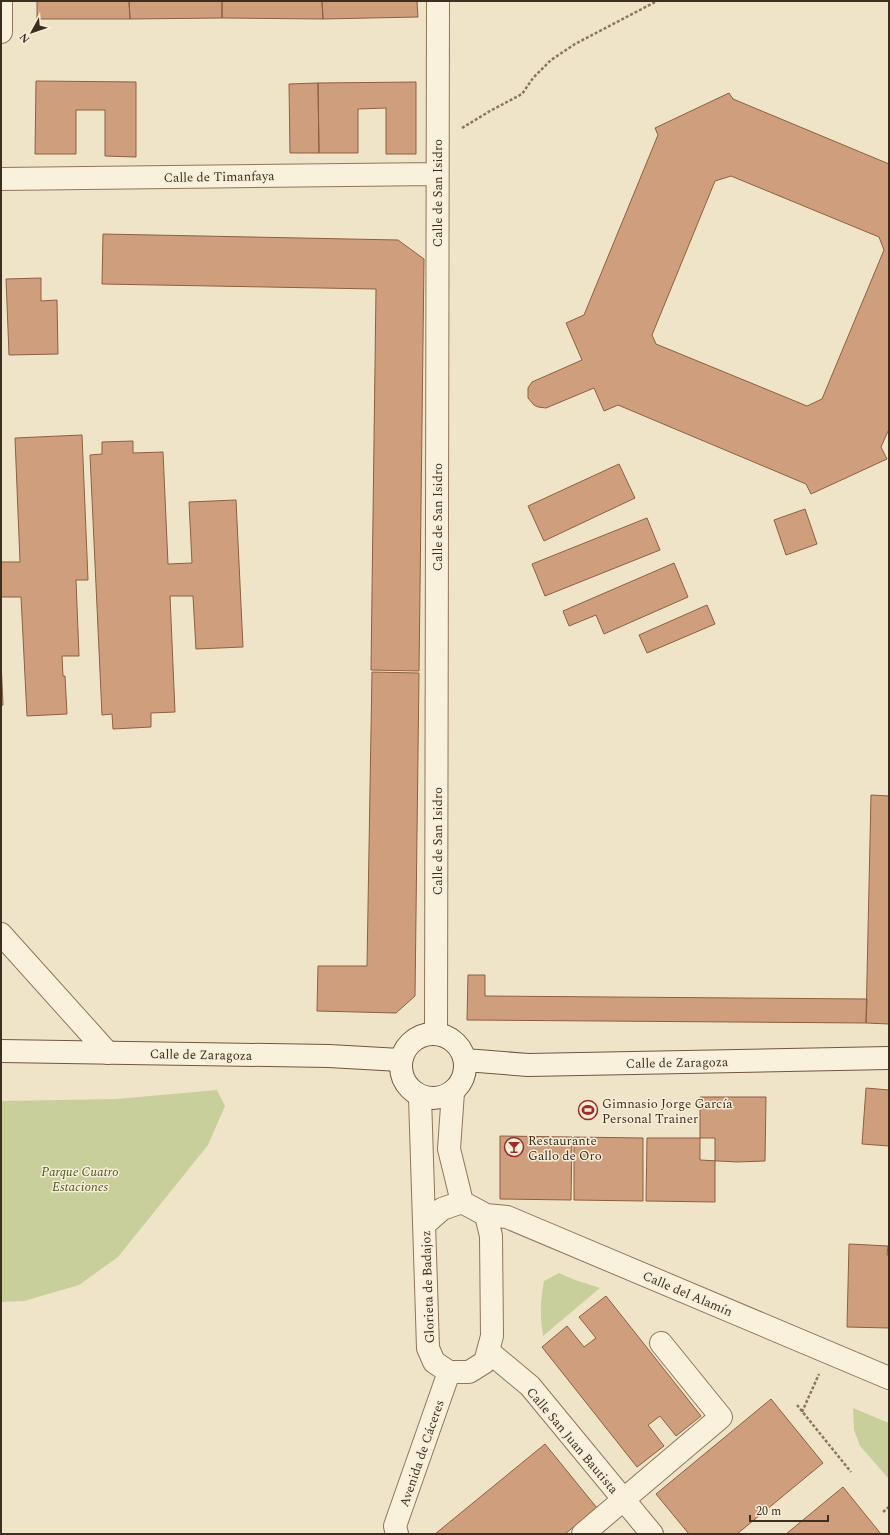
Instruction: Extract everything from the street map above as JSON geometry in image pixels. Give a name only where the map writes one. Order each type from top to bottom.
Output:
[{"type":"street","points":[[1,1],[1,32]]},
{"type":"street","name":"Calle de San Isidro","points":[[436,1033],[438,1]]},
{"type":"street","name":"Calle de Timanfaya","points":[[1,178],[437,174]]},
{"type":"street","points":[[1,934],[108,1053]]},
{"type":"street","points":[[436,1033],[449,1038],[460,1047],[465,1060],[466,1072],[461,1083],[453,1092],[438,1099],[420,1097],[408,1088],[401,1075],[400,1060],[407,1045],[420,1036],[436,1033]]},
{"type":"street","name":"Calle de Zaragoza","points":[[1,1051],[322,1056],[400,1060]]},
{"type":"street","name":"Calle de Zaragoza","points":[[465,1060],[528,1065],[889,1058]]},
{"type":"street","points":[[449,1372],[469,1372],[485,1362],[492,1336],[491,1236],[486,1215],[462,1202],[449,1149],[453,1092]]},
{"type":"street","points":[[420,1097],[424,1224]]},
{"type":"street","name":"Glorieta de Badajoz","points":[[449,1372],[434,1362],[428,1348],[424,1224],[442,1209],[462,1202]]},
{"type":"street","name":"Calle del Alamín","points":[[486,1215],[507,1217],[889,1378]]},
{"type":"street","points":[[583,1534],[721,1417],[661,1343]]},
{"type":"street","name":"Calle San Juan Bautista","points":[[488,1351],[530,1386],[652,1534]]},
{"type":"street","name":"Avenida de Cáceres","points":[[397,1534],[395,1526],[449,1372]]},
{"type":"path","points":[[437,143],[490,111],[522,94],[533,78],[551,60],[575,44],[657,1]]},
{"type":"path","points":[[802,1412],[829,1352]]},
{"type":"path","points":[[797,1405],[851,1472]]},
{"type":"path","points":[[883,1512],[889,1507]]},
{"type":"green space","name":"Parque Cuatro Estaciones","points":[[217,1090],[225,1106],[208,1145],[118,1257],[79,1285],[24,1301],[1,1302],[1,1101],[116,1099]]},
{"type":"green space","points":[[559,1273],[600,1288],[543,1336],[541,1309],[544,1281]]},
{"type":"green space","points":[[853,1408],[889,1423],[889,1479],[860,1446],[854,1430]]},
{"type":"building","points":[[37,1],[129,1],[130,19],[37,19]]},
{"type":"building","points":[[129,1],[222,1],[222,18],[130,19]]},
{"type":"building","points":[[222,1],[322,1],[323,19],[222,18]]},
{"type":"building","points":[[322,1],[417,1],[418,17],[323,19]]},
{"type":"building","points":[[36,81],[136,82],[136,157],[105,156],[105,110],[76,110],[76,154],[35,154]]},
{"type":"building","points":[[416,82],[416,154],[386,154],[386,108],[358,109],[358,153],[319,153],[318,83]]},
{"type":"building","points":[[318,83],[319,153],[290,153],[289,84]]},
{"type":"building","points":[[729,93],[733,99],[889,164],[889,429],[881,447],[887,459],[811,494],[806,484],[618,405],[604,411],[594,388],[546,408],[534,405],[528,398],[528,388],[532,382],[582,360],[566,323],[584,315],[658,135],[655,128]],"holes":[[[731,176],[879,237],[884,250],[822,399],[807,406],[656,344],[652,335],[715,181]]]},
{"type":"building","points":[[103,234],[398,240],[424,259],[419,671],[371,670],[376,289],[102,284]]},
{"type":"building","points":[[41,278],[41,301],[57,300],[58,354],[9,355],[6,279]]},
{"type":"building","points":[[82,435],[88,580],[76,580],[79,656],[62,656],[63,676],[65,676],[67,714],[27,716],[21,597],[1,597],[1,562],[20,562],[15,438]]},
{"type":"building","points":[[133,441],[133,453],[163,452],[168,564],[192,563],[189,502],[236,500],[243,647],[196,649],[193,596],[170,596],[175,712],[151,713],[151,727],[113,729],[112,714],[102,715],[90,455],[102,454],[102,442]]},
{"type":"building","points":[[619,464],[635,498],[544,541],[528,506]]},
{"type":"building","points":[[805,509],[817,544],[786,555],[774,520]]},
{"type":"building","points":[[647,518],[660,550],[545,596],[532,564]]},
{"type":"building","points":[[674,563],[688,597],[604,634],[596,615],[569,626],[563,611]]},
{"type":"building","points":[[707,605],[715,624],[647,653],[639,635]]},
{"type":"building","points":[[1,661],[3,705],[1,706]]},
{"type":"building","points":[[372,672],[419,673],[415,996],[396,1013],[317,1011],[318,966],[367,966]]},
{"type":"building","points":[[871,795],[889,796],[889,1024],[866,1023]]},
{"type":"building","points":[[468,975],[485,975],[485,996],[867,999],[866,1023],[467,1020]]},
{"type":"building","points":[[866,1088],[889,1090],[889,1146],[862,1144]]},
{"type":"building","points":[[700,1097],[766,1097],[765,1161],[737,1162],[700,1160]]},
{"type":"building","points":[[500,1136],[572,1137],[571,1200],[500,1199]]},
{"type":"building","points":[[574,1137],[643,1138],[643,1201],[574,1200]]},
{"type":"building","points":[[647,1138],[715,1138],[715,1202],[646,1201]]},
{"type":"building","points":[[849,1244],[888,1246],[889,1328],[847,1327]]},
{"type":"building","points":[[606,1296],[701,1416],[676,1436],[660,1416],[648,1425],[664,1446],[637,1467],[542,1347],[567,1326],[584,1347],[596,1338],[579,1317]]},
{"type":"building","points":[[771,1399],[823,1463],[737,1534],[689,1534],[656,1494]]},
{"type":"building","points":[[545,1444],[597,1508],[565,1534],[435,1534]]},
{"type":"building","points":[[843,1487],[881,1534],[786,1534]]},
{"type":"place","name":"Gimnasio Jorge García Personal Trainer","points":[[588,1110]]},
{"type":"place","name":"Restaurante Gallo de Oro","points":[[514,1147]]}]
